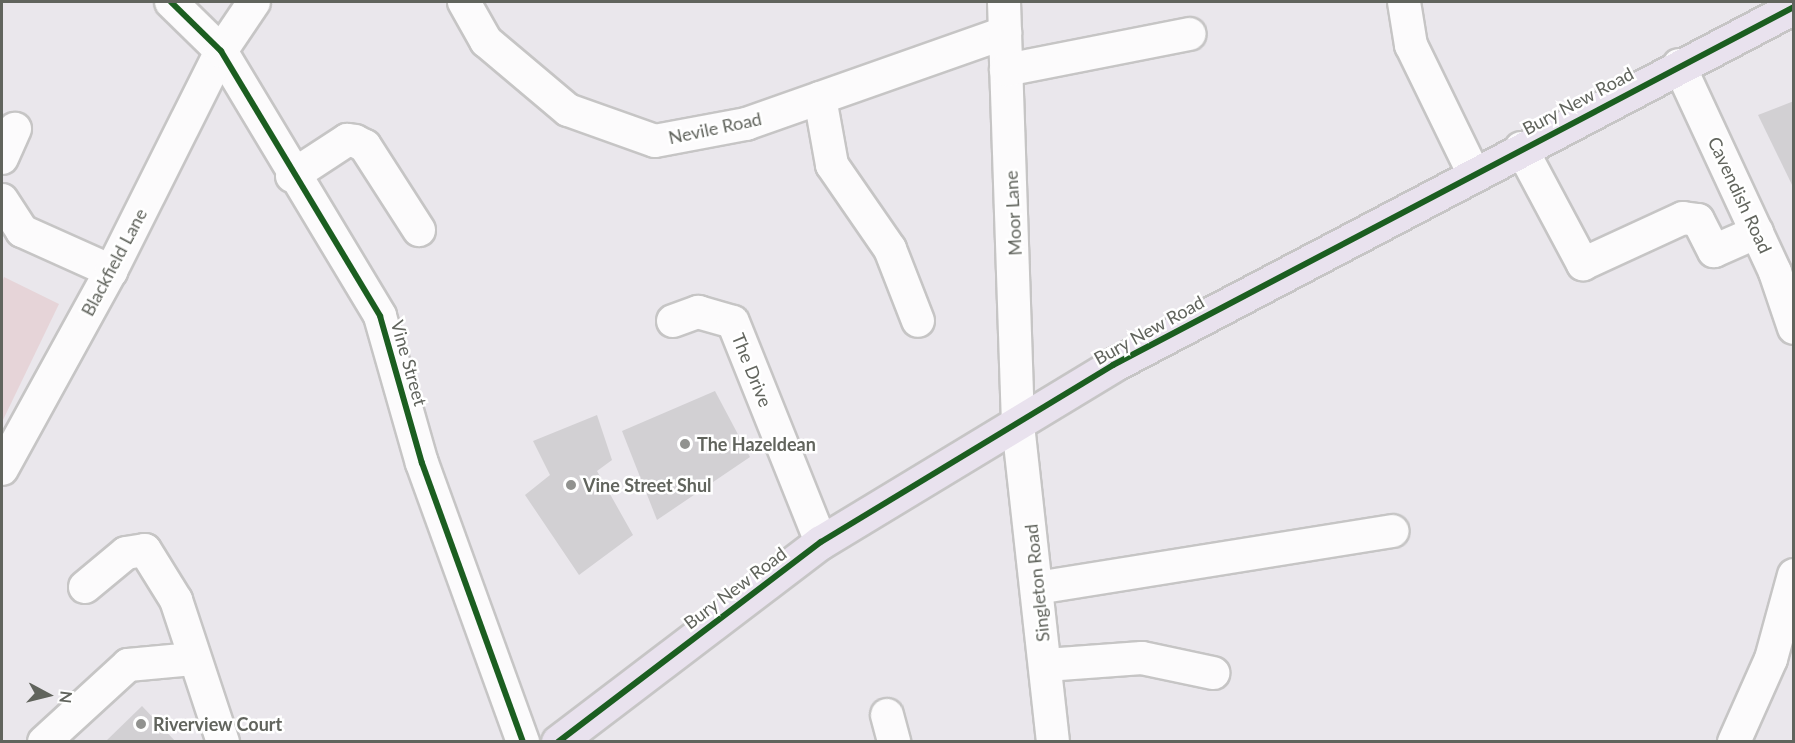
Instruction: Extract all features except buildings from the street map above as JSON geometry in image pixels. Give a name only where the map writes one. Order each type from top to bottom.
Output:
[{"type":"highway","name":"Bury New Road","points":[[558,741],[821,542],[1018,425],[1113,365],[1521,148],[1794,7]]},
{"type":"street","name":"Vine Street","points":[[171,2],[222,51],[292,176],[380,316],[422,463],[523,741]]},
{"type":"street","name":"Blackfield Lane","points":[[2,470],[111,271],[222,51],[254,2]]},
{"type":"street","name":"Nevile Road","points":[[464,2],[486,40],[568,110],[655,141],[746,124],[1005,33]]},
{"type":"street","name":"Moor Lane","points":[[1004,2],[1018,425]]},
{"type":"street","points":[[1404,2],[1411,45],[1474,174]]},
{"type":"street","points":[[1006,70],[1189,34]]},
{"type":"street","name":"Cavendish Road","points":[[1680,65],[1757,232],[1794,328]]},
{"type":"street","points":[[820,98],[832,165],[890,249],[918,321]]},
{"type":"street","points":[[2,158],[15,129]]},
{"type":"street","points":[[292,176],[355,141],[365,146],[419,230]]},
{"type":"street","points":[[1521,148],[1582,264],[1683,218],[1698,220],[1714,251],[1757,232]]},
{"type":"street","points":[[2,200],[22,231],[111,271]]},
{"type":"street","name":"The Drive","points":[[673,321],[698,312],[733,322],[821,542]]},
{"type":"street","name":"Singleton Road","points":[[1018,425],[1053,741]]},
{"type":"street","points":[[1037,588],[1392,531]]},
{"type":"street","points":[[84,587],[126,553],[145,550],[176,600],[193,659],[223,741]]},
{"type":"street","points":[[1734,741],[1771,659],[1794,575]]},
{"type":"street","points":[[1046,665],[1142,658],[1213,673]]},
{"type":"street","points":[[44,741],[128,664],[193,659]]},
{"type":"shaded area","points":[[4,277],[59,304],[2,422],[2,283]]},
{"type":"cycle path","points":[[171,2],[221,51],[380,316],[422,463],[523,742]]},
{"type":"cycle path","points":[[558,742],[821,542],[1113,365],[1794,7]]},
{"type":"place","name":"The Hazeldean","points":[[685,444]]},
{"type":"place","name":"Vine Street Shul","points":[[571,485]]},
{"type":"place","name":"Riverview Court","points":[[141,724]]}]
